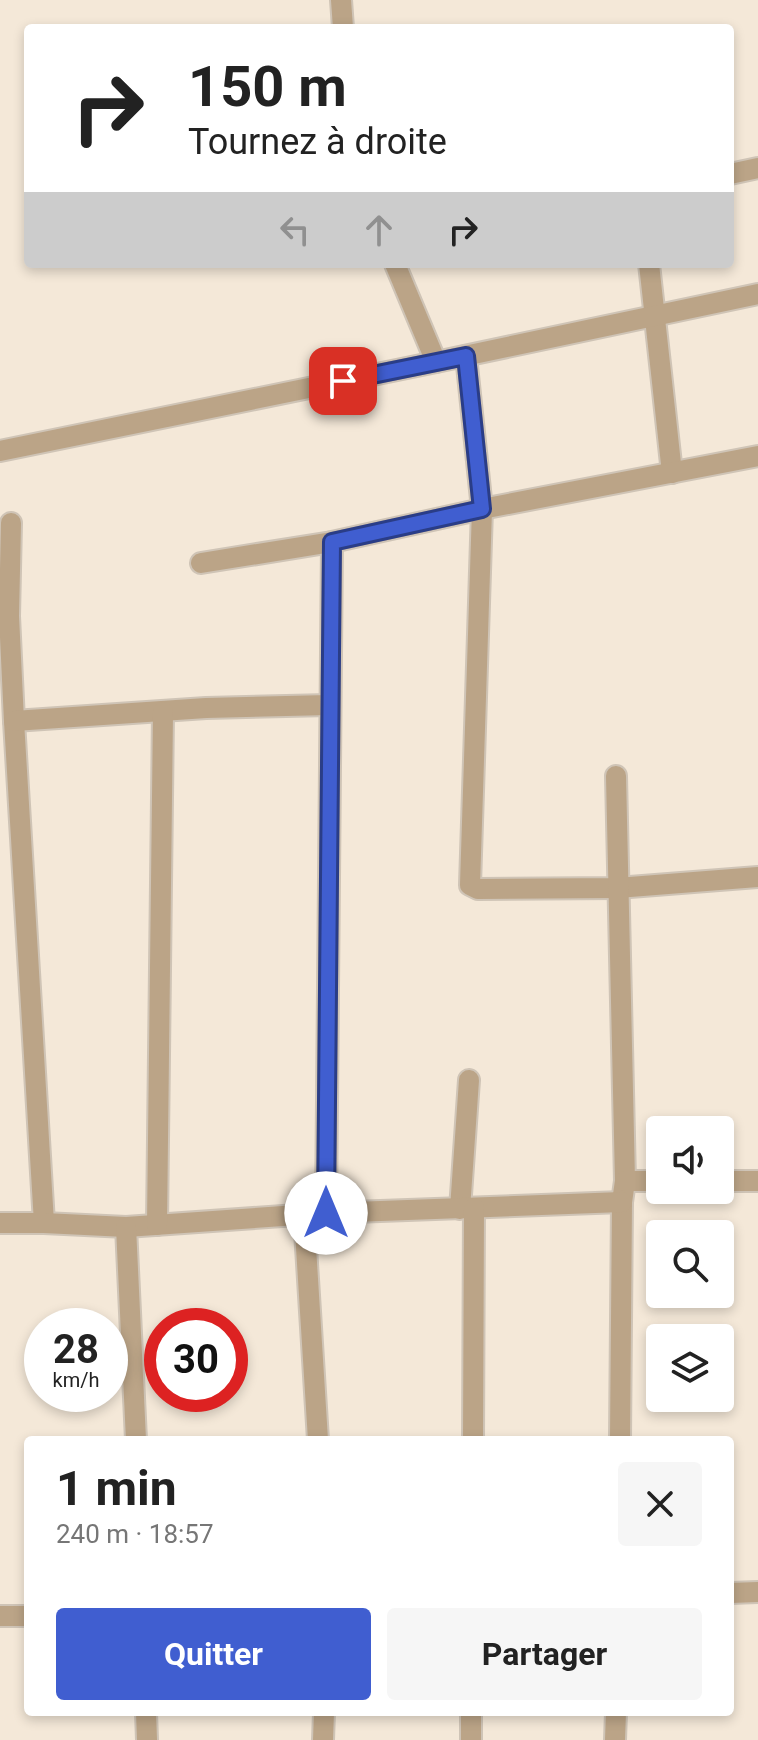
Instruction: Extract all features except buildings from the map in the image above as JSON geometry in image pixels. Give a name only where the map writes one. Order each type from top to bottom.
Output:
[{"type":"street","points":[[341,0],[343,24]]},
{"type":"street","points":[[734,173],[758,168]]},
{"type":"street","points":[[397,268],[436,362]]},
{"type":"street","points":[[649,268],[672,473]]},
{"type":"street","points":[[0,451],[758,294]]},
{"type":"street","points":[[466,356],[482,509],[470,885],[478,889],[617,888],[758,877]]},
{"type":"street","points":[[201,563],[332,542],[482,509],[758,456]]},
{"type":"street","points":[[11,523],[5,616],[14,721],[9,786],[44,1223]]},
{"type":"street","points":[[326,1213],[332,542]]},
{"type":"street","points":[[14,721],[206,708],[329,705]]},
{"type":"street","points":[[157,1225],[163,712]]},
{"type":"street","points":[[616,776],[624,1192],[620,1436]]},
{"type":"street","points":[[469,1080],[467,1209],[473,1436]]},
{"type":"street","points":[[734,1181],[758,1181]]},
{"type":"street","points":[[0,1223],[126,1227],[326,1213],[467,1209],[624,1192],[646,1185]]},
{"type":"street","points":[[304,1215],[318,1436]]},
{"type":"street","points":[[126,1227],[136,1436]]},
{"type":"street","points":[[734,1593],[758,1592]]},
{"type":"street","points":[[0,1616],[24,1616]]},
{"type":"street","points":[[146,1716],[147,1740]]},
{"type":"street","points":[[323,1740],[324,1716]]},
{"type":"street","points":[[471,1716],[471,1740]]},
{"type":"street","points":[[615,1740],[616,1716]]},
{"type":"route","points":[[326,1213],[332,542],[482,509],[466,356],[343,381]]}]
